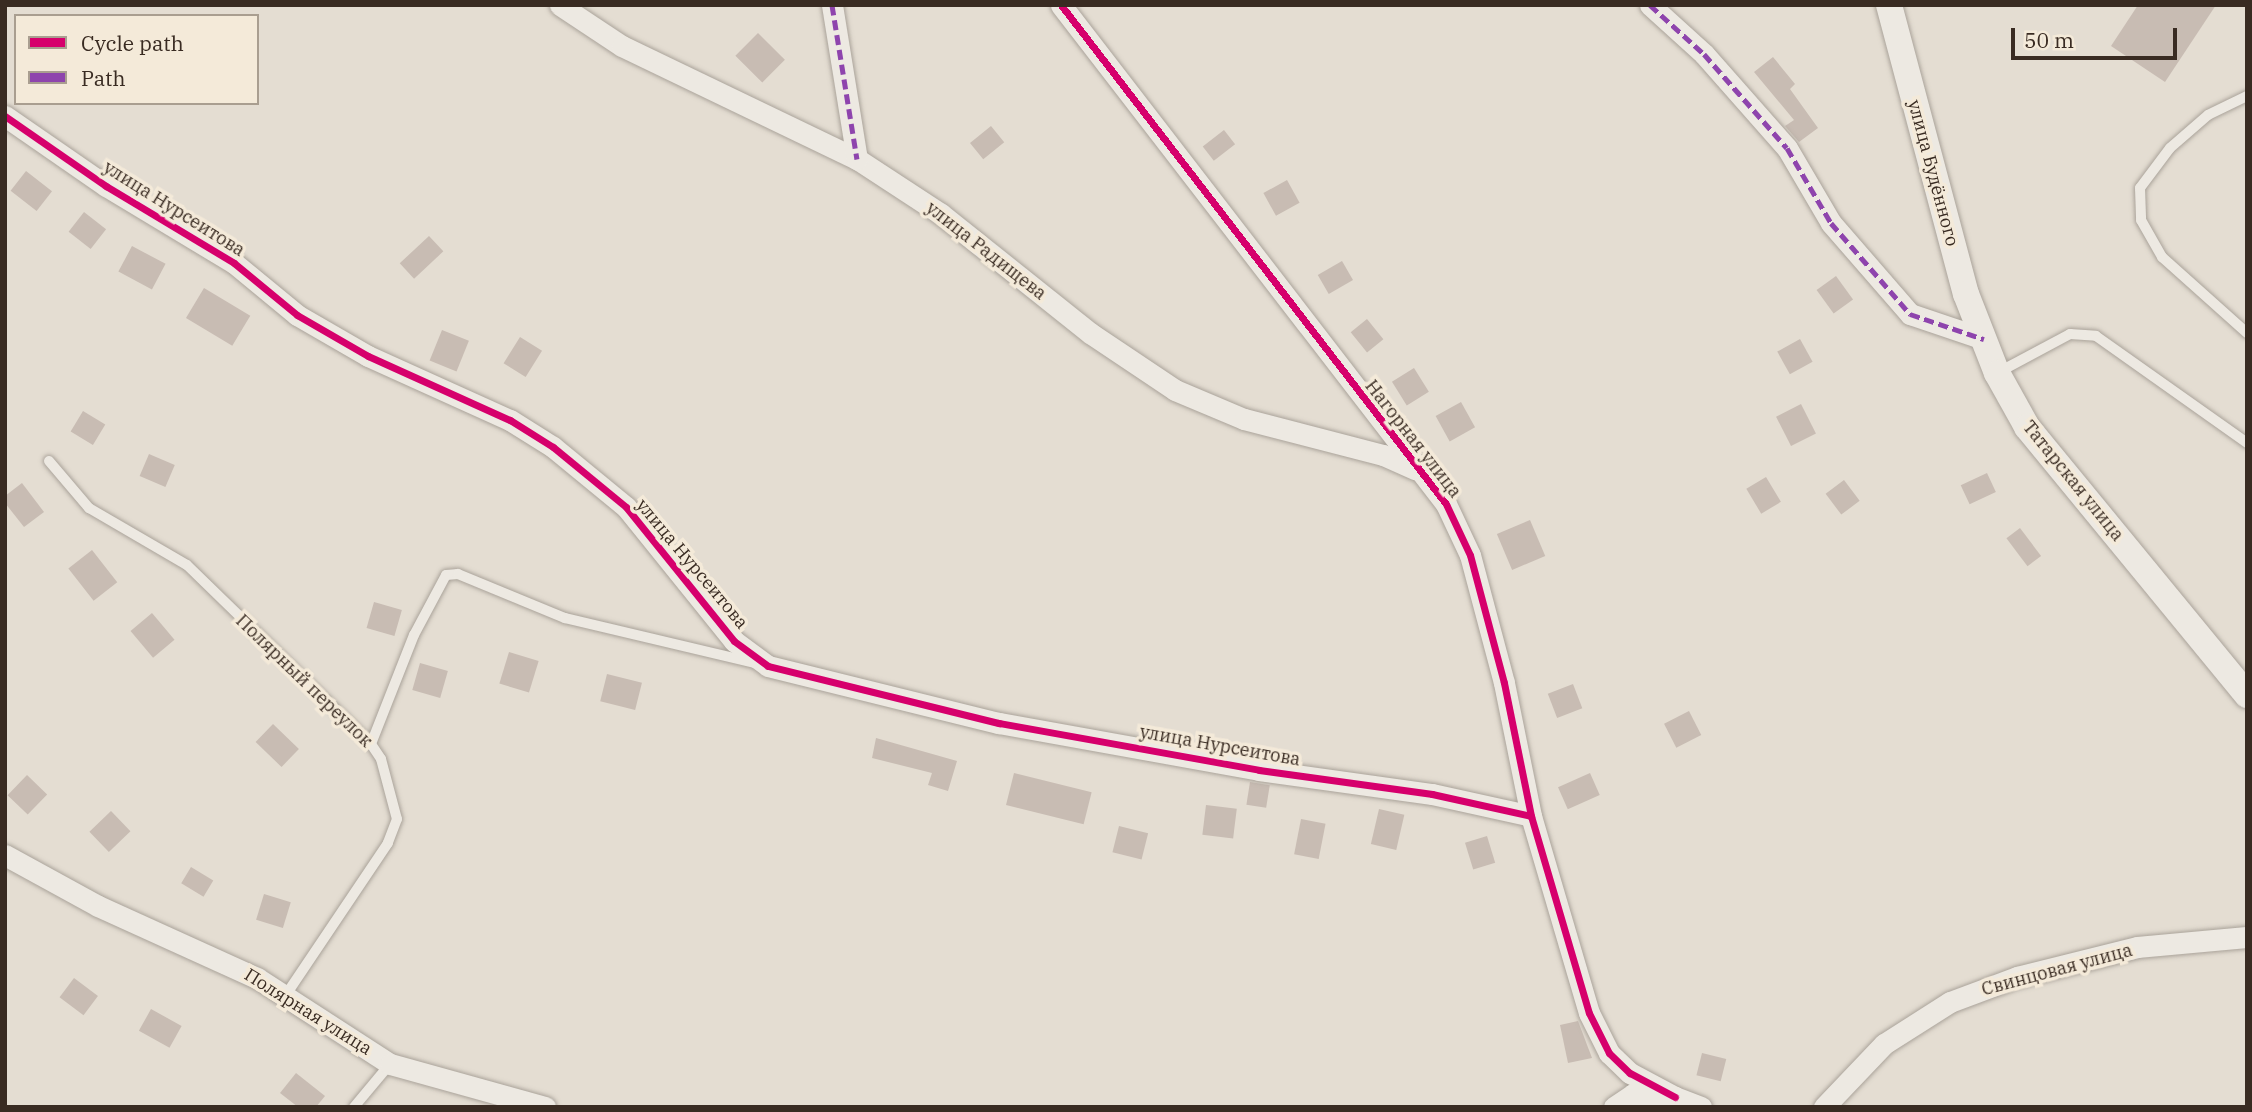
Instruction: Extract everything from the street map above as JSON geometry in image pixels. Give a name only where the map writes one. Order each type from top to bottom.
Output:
[{"type":"street","name":"улица Радищева","points":[[560,5],[622,46],[857,159],[941,214],[1090,333],[1175,390],[1244,419],[1383,455],[1420,472]]},
{"type":"street","points":[[832,5],[857,159]]},
{"type":"street","name":"Нагорная улица","points":[[1061,5],[1446,504],[1470,555],[1504,683],[1531,816],[1589,1013],[1609,1053],[1630,1073],[1675,1097]]},
{"type":"street","points":[[1650,5],[1704,54],[1787,148],[1831,223],[1910,314],[1983,339]]},
{"type":"street","name":"улица Будённого","points":[[1889,5],[1966,294],[1983,339]]},
{"type":"street","name":"улица Нурсеитова","points":[[5,116],[106,186],[234,264],[298,315],[368,356],[510,420],[553,447],[626,507],[734,640],[768,666],[999,723],[1259,770],[1432,794],[1531,816]]},
{"type":"street","name":"Татарская улица","points":[[1983,339],[1997,373],[2027,427],[2247,695]]},
{"type":"street","name":"Полярная улица","points":[[5,855],[98,906],[257,978],[390,1064],[545,1107]]},
{"type":"street","name":"Свинцовая улица","points":[[1824,1107],[1884,1044],[1950,1002],[2017,977],[2137,947],[2247,937]]},
{"type":"street","points":[[1614,1107],[1633,1094],[1675,1097],[1700,1107]]},
{"type":"lane","points":[[2247,96],[2208,116],[2170,148],[2140,188],[2141,220],[2162,257],[2247,333]]},
{"type":"lane","points":[[1997,373],[2070,334],[2096,336],[2247,443]]},
{"type":"lane","name":"Полярный переулок","points":[[49,461],[89,508],[187,565],[371,744],[386,771],[397,819],[388,843],[286,995]]},
{"type":"lane","points":[[371,744],[414,635],[446,575],[458,574],[565,618],[768,666]]},
{"type":"lane","points":[[354,1107],[390,1064]]},
{"type":"building","points":[[2138,5],[2216,5],[2165,82],[2111,46]]},
{"type":"building","points":[[758,33],[785,60],[762,82],[735,56]]},
{"type":"building","points":[[1773,57],[1795,84],[1790,89],[1818,128],[1799,142],[1785,126],[1794,120],[1754,72]]},
{"type":"building","points":[[991,126],[1004,142],[983,159],[970,143]]},
{"type":"building","points":[[1224,130],[1235,144],[1214,161],[1203,147]]},
{"type":"building","points":[[26,171],[52,191],[37,211],[11,191]]},
{"type":"building","points":[[1287,180],[1300,203],[1276,216],[1263,193]]},
{"type":"building","points":[[84,212],[106,229],[91,249],[69,232]]},
{"type":"building","points":[[429,236],[443,251],[414,279],[400,263]]},
{"type":"building","points":[[132,246],[166,264],[152,289],[118,272]]},
{"type":"building","points":[[1342,261],[1353,280],[1329,294],[1318,275]]},
{"type":"building","points":[[1836,276],[1853,299],[1834,314],[1817,290]]},
{"type":"building","points":[[204,288],[250,316],[232,346],[186,318]]},
{"type":"building","points":[[1367,319],[1383,339],[1367,352],[1351,332]]},
{"type":"building","points":[[442,330],[469,341],[457,371],[430,361]]},
{"type":"building","points":[[520,337],[542,351],[526,377],[504,363]]},
{"type":"building","points":[[1800,339],[1813,362],[1790,374],[1777,352]]},
{"type":"building","points":[[1414,368],[1429,392],[1407,406],[1392,382]]},
{"type":"building","points":[[1461,402],[1475,427],[1450,441],[1436,416]]},
{"type":"building","points":[[1801,404],[1816,433],[1791,446],[1776,417]]},
{"type":"building","points":[[83,411],[105,424],[93,445],[71,432]]},
{"type":"building","points":[[149,454],[175,465],[165,487],[140,476]]},
{"type":"building","points":[[1987,473],[1996,492],[1970,504],[1961,485]]},
{"type":"building","points":[[1766,477],[1781,502],[1761,514],[1746,489]]},
{"type":"building","points":[[1844,480],[1860,501],[1841,515],[1826,494]]},
{"type":"building","points":[[22,483],[44,512],[24,527],[5,503],[5,496]]},
{"type":"building","points":[[1530,520],[1545,556],[1512,570],[1497,534]]},
{"type":"building","points":[[2020,528],[2041,556],[2027,566],[2006,538]]},
{"type":"building","points":[[92,550],[117,582],[94,601],[68,568]]},
{"type":"building","points":[[374,602],[402,610],[394,636],[367,628]]},
{"type":"building","points":[[152,613],[174,640],[153,658],[131,631]]},
{"type":"building","points":[[509,652],[539,661],[529,693],[499,684]]},
{"type":"building","points":[[420,663],[448,671],[440,698],[412,690]]},
{"type":"building","points":[[607,674],[642,683],[635,710],[600,701]]},
{"type":"building","points":[[1573,684],[1582,708],[1557,718],[1548,694]]},
{"type":"building","points":[[1689,711],[1701,735],[1676,748],[1664,724]]},
{"type":"building","points":[[273,724],[299,749],[282,767],[256,742]]},
{"type":"building","points":[[876,738],[957,761],[948,791],[928,785],[932,773],[872,758]]},
{"type":"building","points":[[1014,773],[1092,792],[1084,824],[1006,805]]},
{"type":"building","points":[[1590,773],[1600,795],[1568,809],[1558,787]]},
{"type":"building","points":[[27,775],[47,794],[28,815],[8,795]]},
{"type":"building","points":[[1250,782],[1270,785],[1266,808],[1246,805]]},
{"type":"building","points":[[1206,805],[1237,809],[1233,839],[1202,835]]},
{"type":"building","points":[[1379,809],[1404,815],[1396,850],[1371,844]]},
{"type":"building","points":[[111,811],[130,831],[109,852],[89,832]]},
{"type":"building","points":[[1301,819],[1326,824],[1319,859],[1294,854]]},
{"type":"building","points":[[1119,826],[1148,833],[1142,859],[1112,852]]},
{"type":"building","points":[[1487,836],[1495,863],[1473,870],[1465,843]]},
{"type":"building","points":[[191,867],[213,880],[204,897],[181,883]]},
{"type":"building","points":[[264,894],[291,902],[283,928],[256,920]]},
{"type":"building","points":[[74,978],[98,996],[84,1015],[60,997]]},
{"type":"building","points":[[151,1009],[182,1026],[169,1048],[139,1031]]},
{"type":"building","points":[[1578,1021],[1592,1058],[1568,1063],[1560,1025]]},
{"type":"building","points":[[1702,1053],[1726,1059],[1721,1081],[1696,1075]]},
{"type":"building","points":[[296,1073],[325,1096],[316,1107],[298,1107],[280,1093]]},
{"type":"marked path","points":[[832,5],[857,159]]},
{"type":"marked path","points":[[1650,5],[1704,54],[1787,148],[1831,223],[1910,314],[1984,339]]},
{"type":"cycle path","points":[[1061,5],[1446,504],[1470,555],[1504,683],[1531,816],[1589,1013],[1609,1053],[1630,1073],[1675,1097]]},
{"type":"cycle path","points":[[5,116],[106,186],[234,263],[297,315],[368,356],[510,420],[553,447],[626,507],[734,641],[768,666],[999,723],[1259,770],[1432,794],[1531,816]]}]
